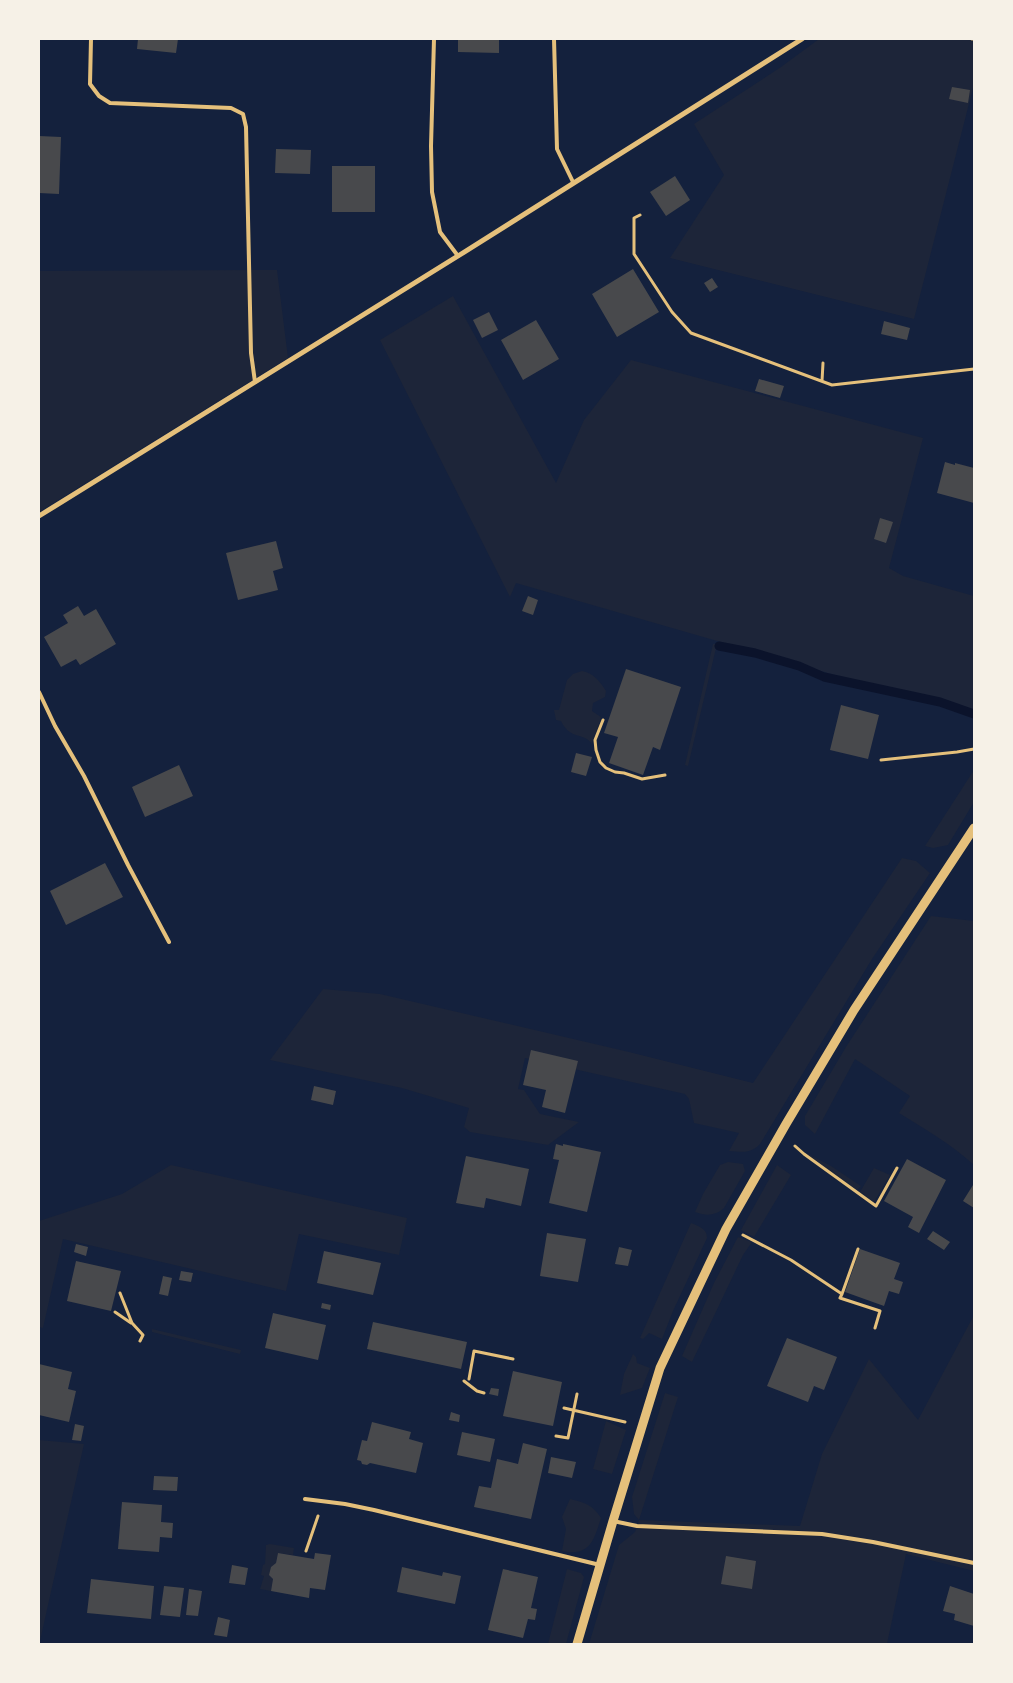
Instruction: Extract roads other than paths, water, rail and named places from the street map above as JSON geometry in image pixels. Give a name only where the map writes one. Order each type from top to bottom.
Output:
[{"type":"street","points":[[39,516],[458,256],[802,39]]},
{"type":"street","points":[[577,1644],[660,1368],[726,1229],[854,1010],[974,828]]},
{"type":"lane","points":[[91,39],[90,84],[99,96],[110,103],[231,108],[243,114],[246,127],[252,353],[255,382]]},
{"type":"lane","points":[[434,39],[431,146],[432,192],[440,232],[458,256]]},
{"type":"lane","points":[[554,39],[557,149],[573,182]]},
{"type":"lane","points":[[39,692],[169,942]]},
{"type":"lane","points":[[305,1499],[374,1510],[600,1565]]},
{"type":"lane","points":[[613,1521],[637,1526],[822,1534],[873,1542],[974,1563]]},
{"type":"waterway","points":[[719,646],[755,653],[799,666],[824,677],[940,702],[974,714]]}]
